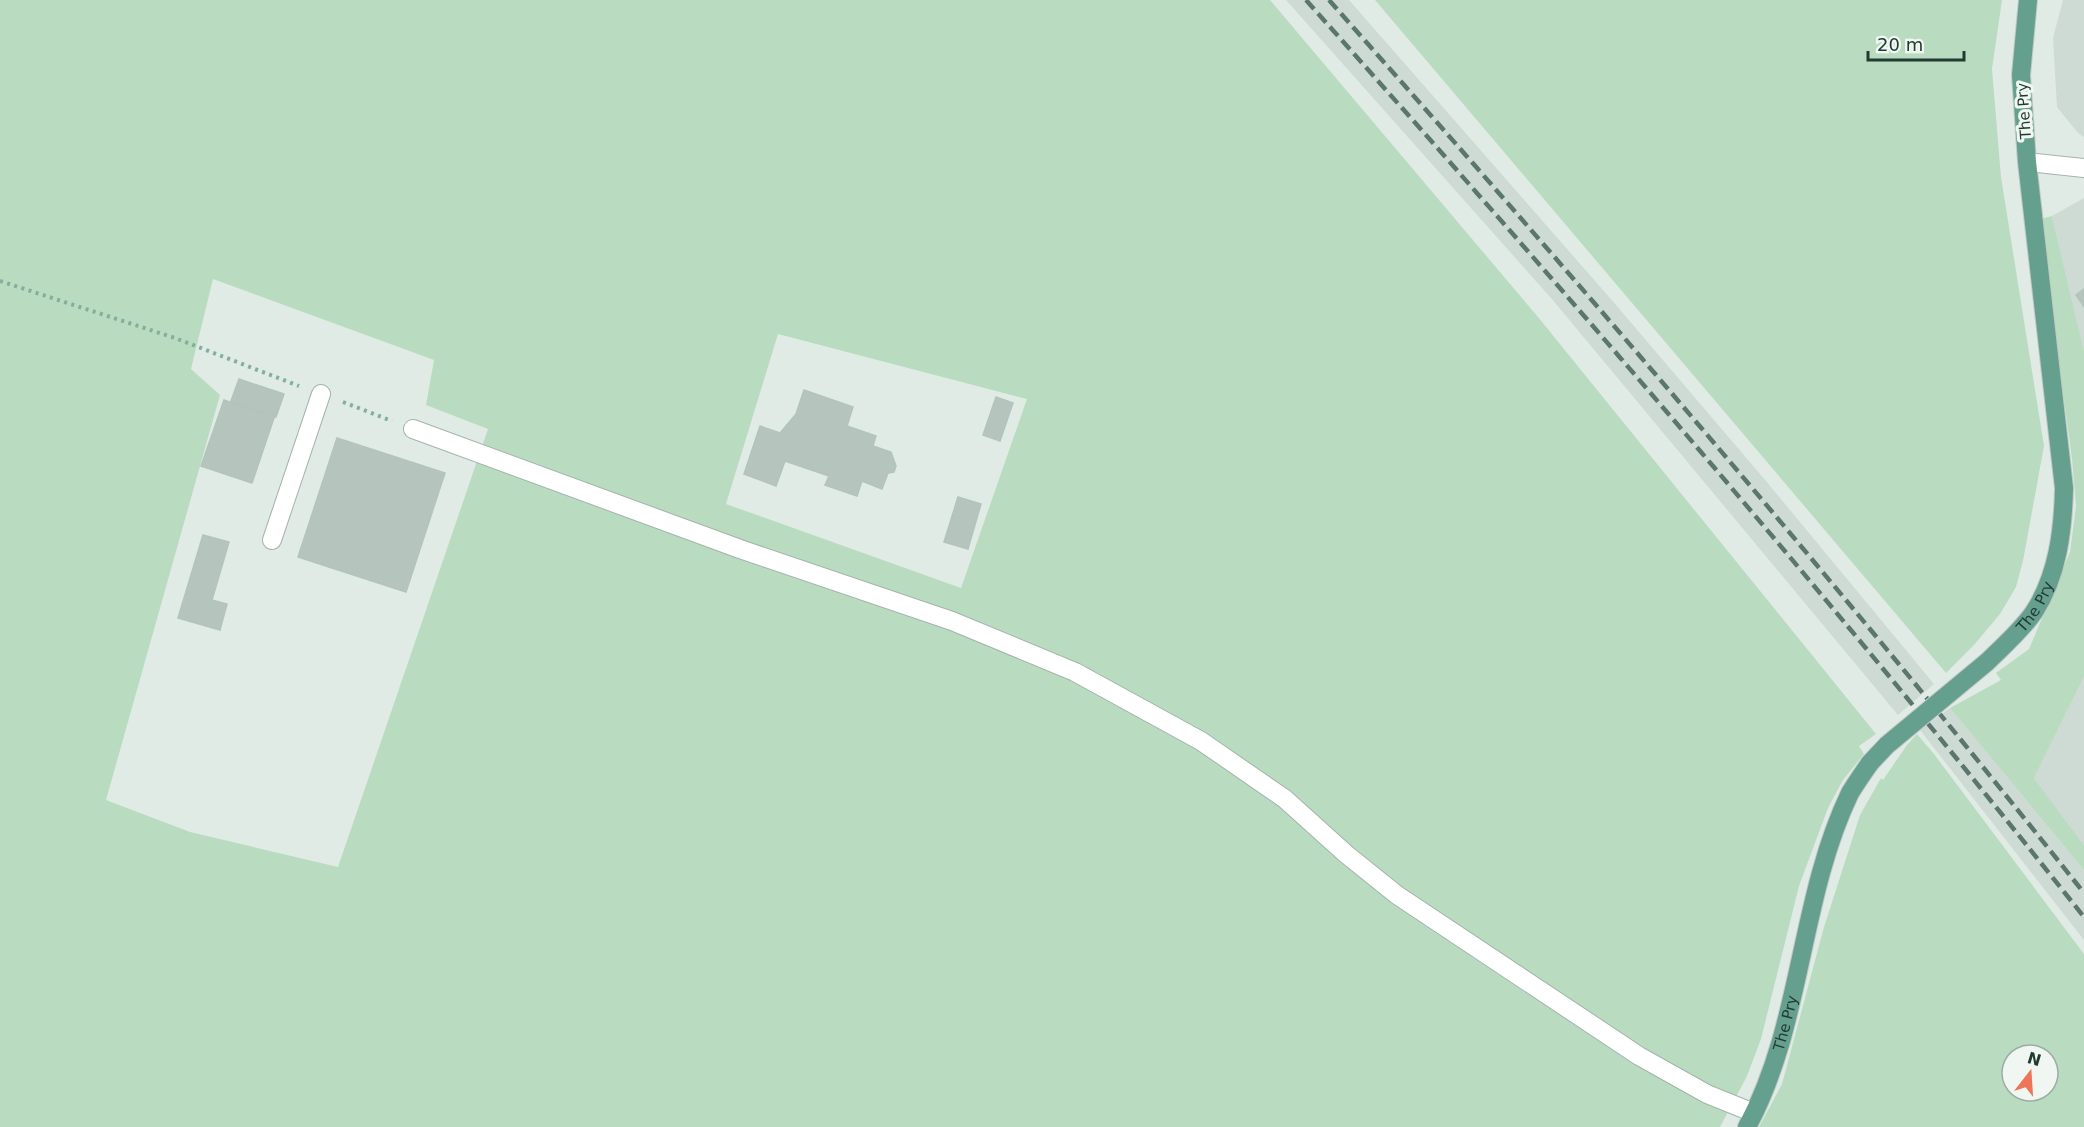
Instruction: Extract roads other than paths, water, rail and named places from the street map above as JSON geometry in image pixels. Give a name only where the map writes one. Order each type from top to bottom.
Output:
[{"type":"main road","name":"The Pry","points":[[1750,1120],[1765,1091],[1777,1058],[1814,904],[1836,829],[1851,791],[1870,763],[1887,746],[1987,662],[2016,634],[2034,611],[2047,584],[2059,549],[2063,528],[2064,488],[2027,162],[2021,75],[2028,0]]},
{"type":"lane","points":[[2027,162],[2084,168]]},
{"type":"lane","points":[[272,540],[321,394]]},
{"type":"lane","points":[[413,429],[729,545],[952,621],[1075,672],[1201,741],[1285,799],[1396,895],[1639,1056],[1750,1120]]},
{"type":"railway","points":[[1306,0],[1702,453],[1895,683],[2084,917]]},
{"type":"railway","points":[[1329,0],[1618,330],[1807,553],[2084,893]]}]
